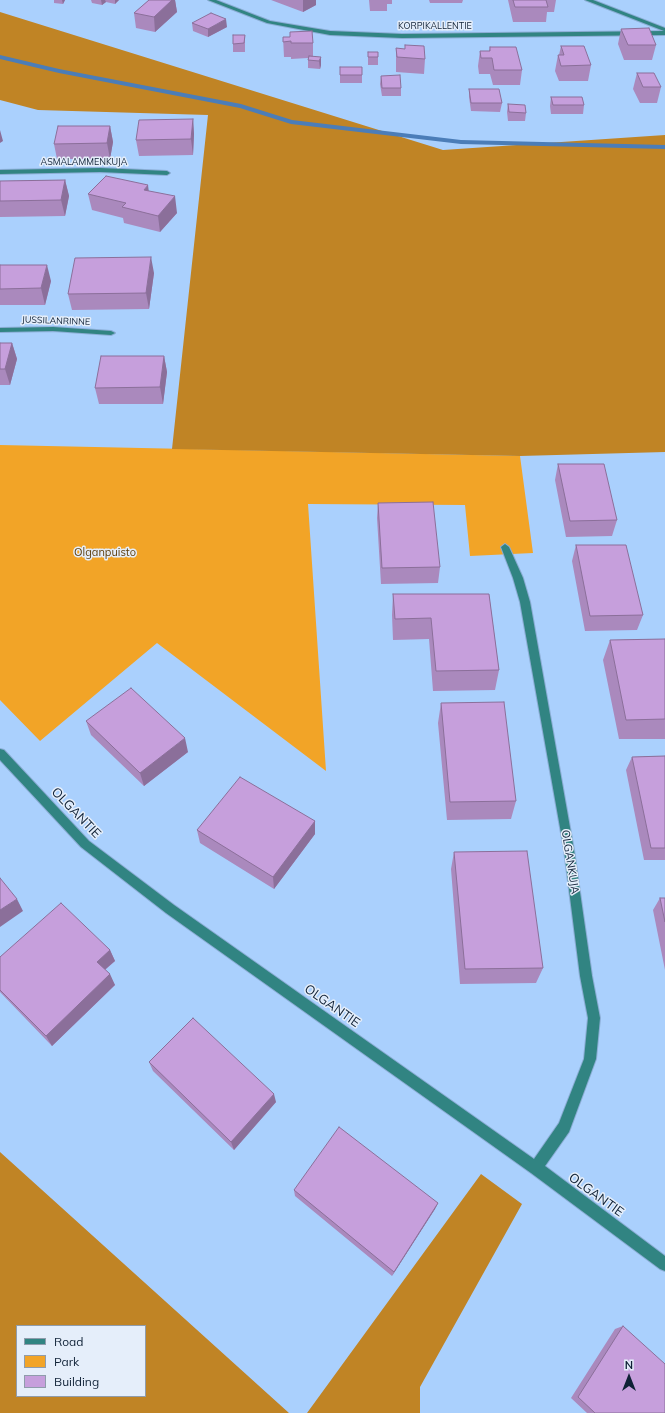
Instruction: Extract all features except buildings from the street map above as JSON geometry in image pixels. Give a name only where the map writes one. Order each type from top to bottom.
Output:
[{"type":"street","name":"KORPIKALLENTIE","points":[[211,0],[269,22],[330,33],[402,36],[665,32]]},
{"type":"street","points":[[588,0],[665,32]]},
{"type":"street","name":"ASMALAMMENKUJA","points":[[0,172],[100,170],[168,172]]},
{"type":"street","name":"JUSSILANRINNE","points":[[0,330],[53,329],[110,333]]},
{"type":"street","name":"OLGANKUJA","points":[[505,547],[518,578],[525,602],[528,628],[545,725],[569,850],[586,976],[594,1018],[590,1059],[564,1127],[536,1168]]},
{"type":"street","name":"OLGANTIE","points":[[0,753],[85,844],[170,909],[536,1168],[665,1264]]},
{"type":"green space","name":"Olganpuisto","points":[[0,445],[520,456],[533,553],[470,556],[465,505],[308,504],[326,771],[157,643],[40,741],[0,700]]},
{"type":"shaded area","points":[[0,12],[443,150],[665,135],[665,452],[520,456],[172,449],[208,115],[38,110],[0,100]]},
{"type":"shaded area","points":[[0,1152],[289,1413],[0,1413]]},
{"type":"shaded area","points":[[481,1174],[522,1204],[420,1387],[420,1413],[307,1413]]},
{"type":"waterway","points":[[0,57],[59,71],[241,106],[291,122],[461,142],[665,147]]}]
